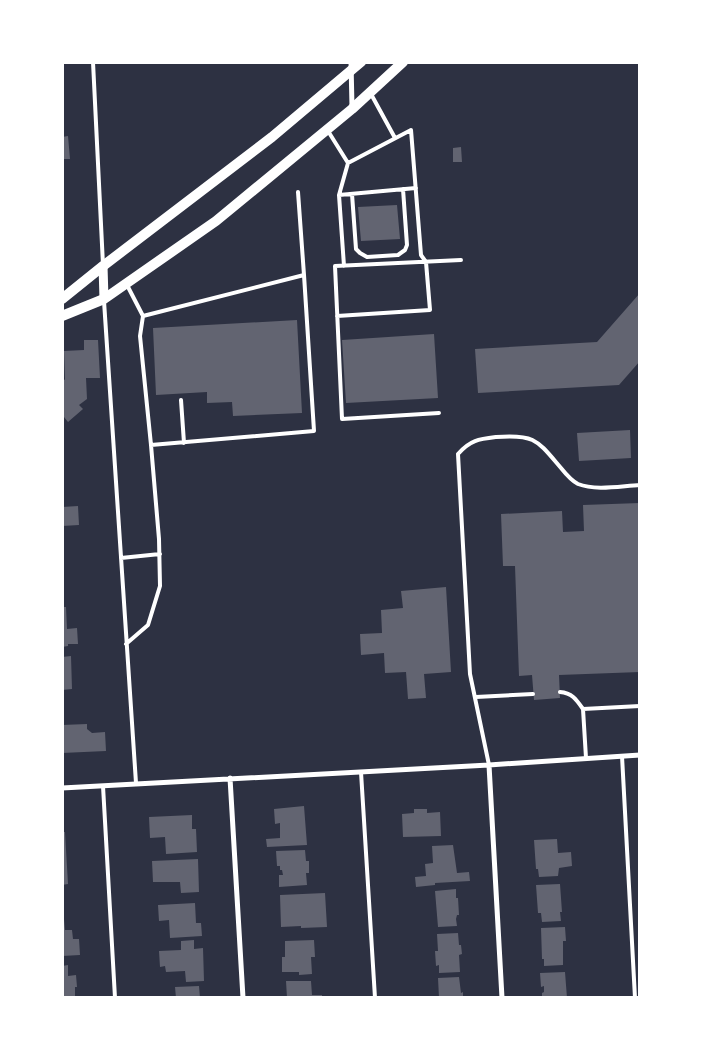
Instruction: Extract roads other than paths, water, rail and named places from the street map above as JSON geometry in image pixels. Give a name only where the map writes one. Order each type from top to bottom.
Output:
[{"type":"main road","points":[[62,299],[272,137],[351,67],[361,62]]},
{"type":"main road","points":[[62,316],[104,299],[216,221],[352,108],[403,62]]},
{"type":"street","points":[[351,67],[352,108]]},
{"type":"street","points":[[103,266],[104,299]]},
{"type":"street","points":[[62,788],[640,755]]},
{"type":"street","points":[[489,765],[502,998]]},
{"type":"street","points":[[230,778],[243,998]]},
{"type":"lane","points":[[93,62],[103,266]]},
{"type":"lane","points":[[370,92],[395,138]]},
{"type":"lane","points":[[327,129],[348,163]]},
{"type":"lane","points":[[337,316],[430,310],[426,262],[421,255],[411,130],[348,163],[339,194],[344,266]]},
{"type":"lane","points":[[339,194],[416,188]]},
{"type":"lane","points":[[352,194],[356,249],[367,257],[398,255],[405,250],[407,245],[403,189]]},
{"type":"lane","points":[[151,446],[314,431],[298,192]]},
{"type":"lane","points":[[439,413],[342,419],[335,266],[461,260]]},
{"type":"lane","points":[[143,316],[304,274]]},
{"type":"lane","points":[[126,284],[143,316],[140,336],[160,554],[160,586],[148,625],[126,644]]},
{"type":"lane","points":[[104,299],[136,783]]},
{"type":"lane","points":[[181,400],[184,443]]},
{"type":"lane","points":[[489,765],[470,674],[458,454],[466,445],[480,439],[517,436],[534,440],[544,448],[576,484],[594,487],[640,485]]},
{"type":"lane","points":[[121,558],[160,554]]},
{"type":"lane","points":[[560,692],[566,692],[575,697],[583,709],[586,758]]},
{"type":"lane","points":[[476,697],[533,694]]},
{"type":"lane","points":[[583,709],[640,706]]},
{"type":"lane","points":[[622,756],[635,998]]},
{"type":"lane","points":[[361,772],[375,998]]},
{"type":"lane","points":[[103,786],[115,998]]}]
